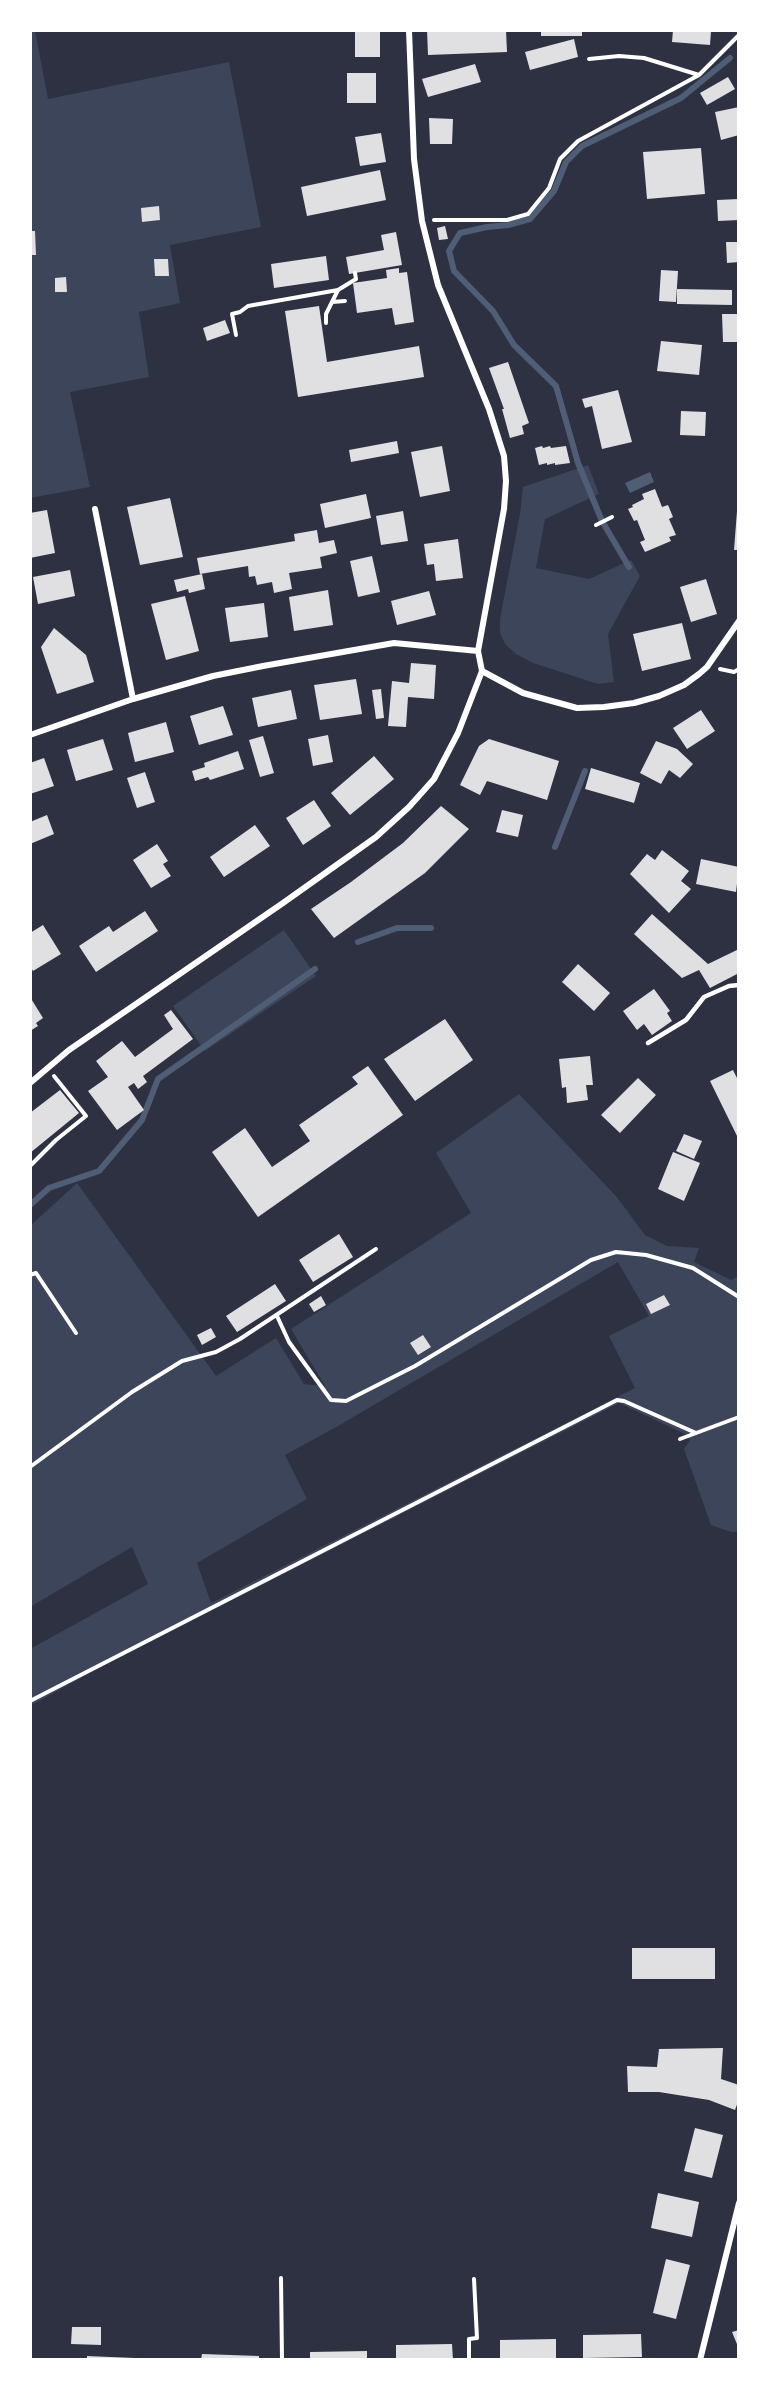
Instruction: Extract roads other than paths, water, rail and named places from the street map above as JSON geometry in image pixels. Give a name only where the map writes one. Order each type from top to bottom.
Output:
[{"type":"street","points":[[30,1083],[47,1067],[376,837],[409,807],[434,779],[458,733],[482,671],[478,651],[504,509],[506,481],[504,456],[489,409],[438,285],[422,220],[414,159],[409,30]]},
{"type":"street","points":[[95,509],[133,699]]},
{"type":"street","points":[[482,671],[524,693],[577,708],[604,707],[659,696],[684,685],[707,667],[739,621]]},
{"type":"street","points":[[30,735],[133,699],[213,676],[394,643],[478,651]]},
{"type":"street","points":[[700,2360],[739,2203]]},
{"type":"lane","points":[[648,1043],[686,1020],[704,997],[729,986],[739,985]]},
{"type":"waterway","points":[[629,567],[602,521],[578,463],[556,386],[514,345],[493,311],[454,271],[449,251],[460,233],[530,219],[554,191],[566,162],[582,146],[681,98],[730,58]]},
{"type":"waterway","points":[[555,847],[585,771]]},
{"type":"waterway","points":[[358,942],[397,928],[431,928]]},
{"type":"waterway","points":[[30,1205],[49,1188],[99,1171],[142,1120],[158,1079],[315,969]]}]
